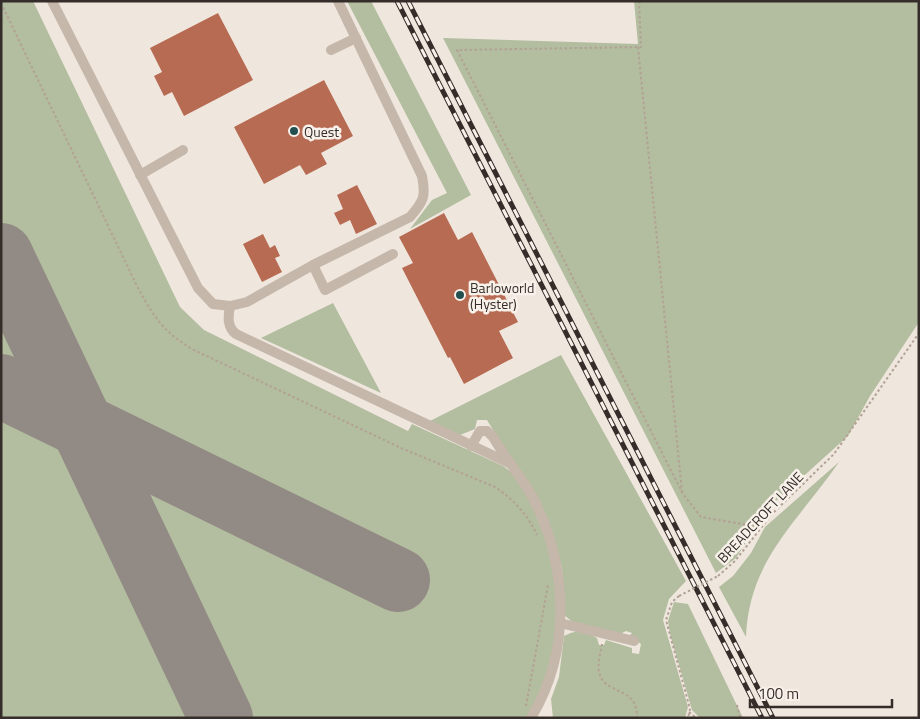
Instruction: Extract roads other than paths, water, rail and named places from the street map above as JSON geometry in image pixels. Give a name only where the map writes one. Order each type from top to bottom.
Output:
[{"type":"lane","points":[[52,1],[198,288],[213,304],[230,306],[247,302],[313,265],[410,216],[422,204],[425,190],[422,176],[338,1]]},
{"type":"lane","points":[[331,50],[356,38]]},
{"type":"lane","points":[[140,175],[183,150]]},
{"type":"lane","points":[[313,265],[325,290],[393,254]]},
{"type":"lane","points":[[230,306],[229,324],[231,330],[236,334],[512,465]]},
{"type":"lane","points":[[471,446],[477,433],[487,431],[494,436],[532,497],[551,540],[561,593],[560,623],[548,684],[533,717]]},
{"type":"lane","points":[[560,623],[603,638],[634,640]]},
{"type":"railway","points":[[397,1],[762,718]]},
{"type":"railway","points":[[408,1],[773,718]]},
{"type":"place","name":"Quest","points":[[294,131]]},
{"type":"place","name":"Barloworld (Hyster)","points":[[460,295]]}]
